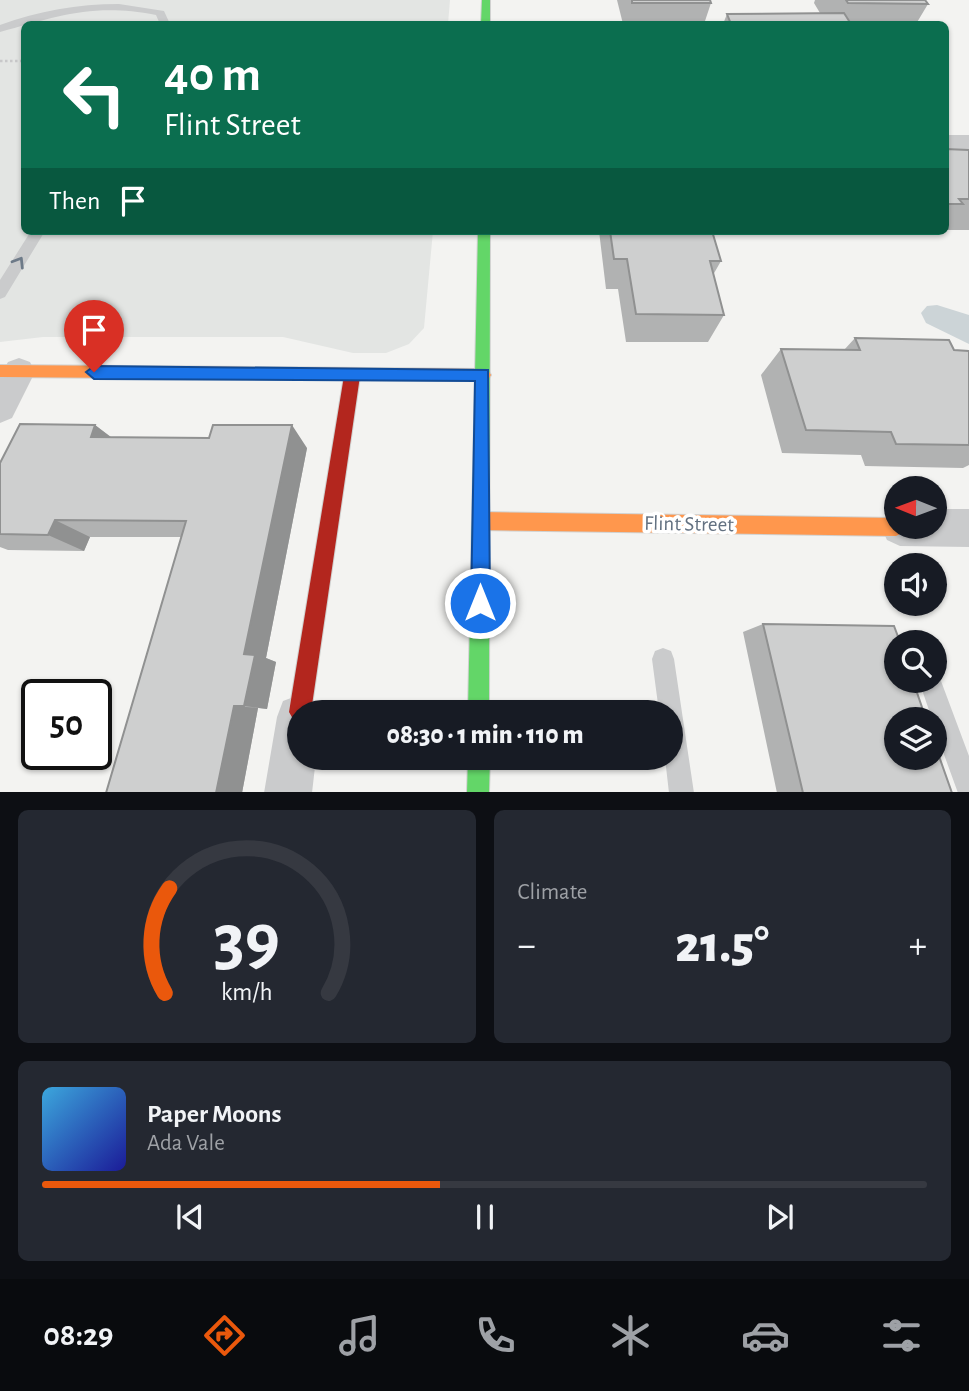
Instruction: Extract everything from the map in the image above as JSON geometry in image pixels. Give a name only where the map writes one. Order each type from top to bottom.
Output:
[{"type":"street","points":[[486,0],[486,21]]},
{"type":"street","points":[[949,142],[969,142]]},
{"type":"street","points":[[479,700],[484,235]]},
{"type":"street","points":[[0,408],[10,372],[483,375]]},
{"type":"street","points":[[302,700],[352,376]]},
{"type":"street","name":"Flint Street","points":[[481,521],[884,527]]},
{"type":"street","name":"Flint Street","points":[[947,528],[969,528]]},
{"type":"street","points":[[288,792],[292,770]]},
{"type":"street","points":[[478,792],[479,770]]},
{"type":"lane","points":[[23,21],[63,7],[137,7],[160,13],[164,21]]},
{"type":"lane","points":[[0,29],[21,22]]},
{"type":"lane","points":[[1,290],[35,235]]},
{"type":"lane","points":[[663,659],[682,792]]},
{"type":"lane","points":[[934,693],[969,790]]},
{"type":"path","points":[[0,61],[21,61]]},
{"type":"shaded area","points":[[0,0],[450,0],[448,21],[21,21],[21,235],[433,235],[424,328],[409,344],[386,353],[353,353],[283,337],[43,337],[0,342]]},
{"type":"shaded area","points":[[937,305],[969,315],[969,344],[926,323],[921,313],[927,306]]},
{"type":"building","points":[[632,0],[710,0],[711,3],[632,3]]},
{"type":"building","points":[[846,0],[925,0],[928,4],[848,3]]},
{"type":"building","points":[[844,13],[849,21],[730,21],[727,14]]},
{"type":"building","points":[[949,149],[969,150],[969,199],[959,199],[963,204],[949,204]]},
{"type":"building","points":[[611,235],[713,235],[721,261],[710,261],[724,315],[636,314],[627,259],[614,259]]},
{"type":"building","points":[[855,338],[949,340],[954,350],[969,351],[969,445],[896,444],[891,432],[806,430],[781,349],[860,350]]},
{"type":"building","points":[[20,424],[95,425],[91,437],[209,438],[213,425],[292,425],[244,654],[255,655],[244,706],[234,706],[216,792],[106,792],[186,521],[55,520],[48,535],[0,534],[0,463]]},
{"type":"building","points":[[763,624],[894,626],[896,630],[884,630],[884,693],[917,693],[922,707],[884,707],[884,770],[944,770],[952,792],[803,792]]},
{"type":"traffic: fast","points":[[486,0],[486,21]]},
{"type":"traffic: fast","points":[[479,700],[484,235]]},
{"type":"traffic: fast","points":[[478,792],[479,770]]},
{"type":"traffic: slow","points":[[0,371],[483,375]]},
{"type":"traffic: slow","points":[[481,521],[884,527]]},
{"type":"traffic: jam","points":[[302,700],[352,376]]},
{"type":"route","points":[[94,372],[483,375],[480,603]]}]
